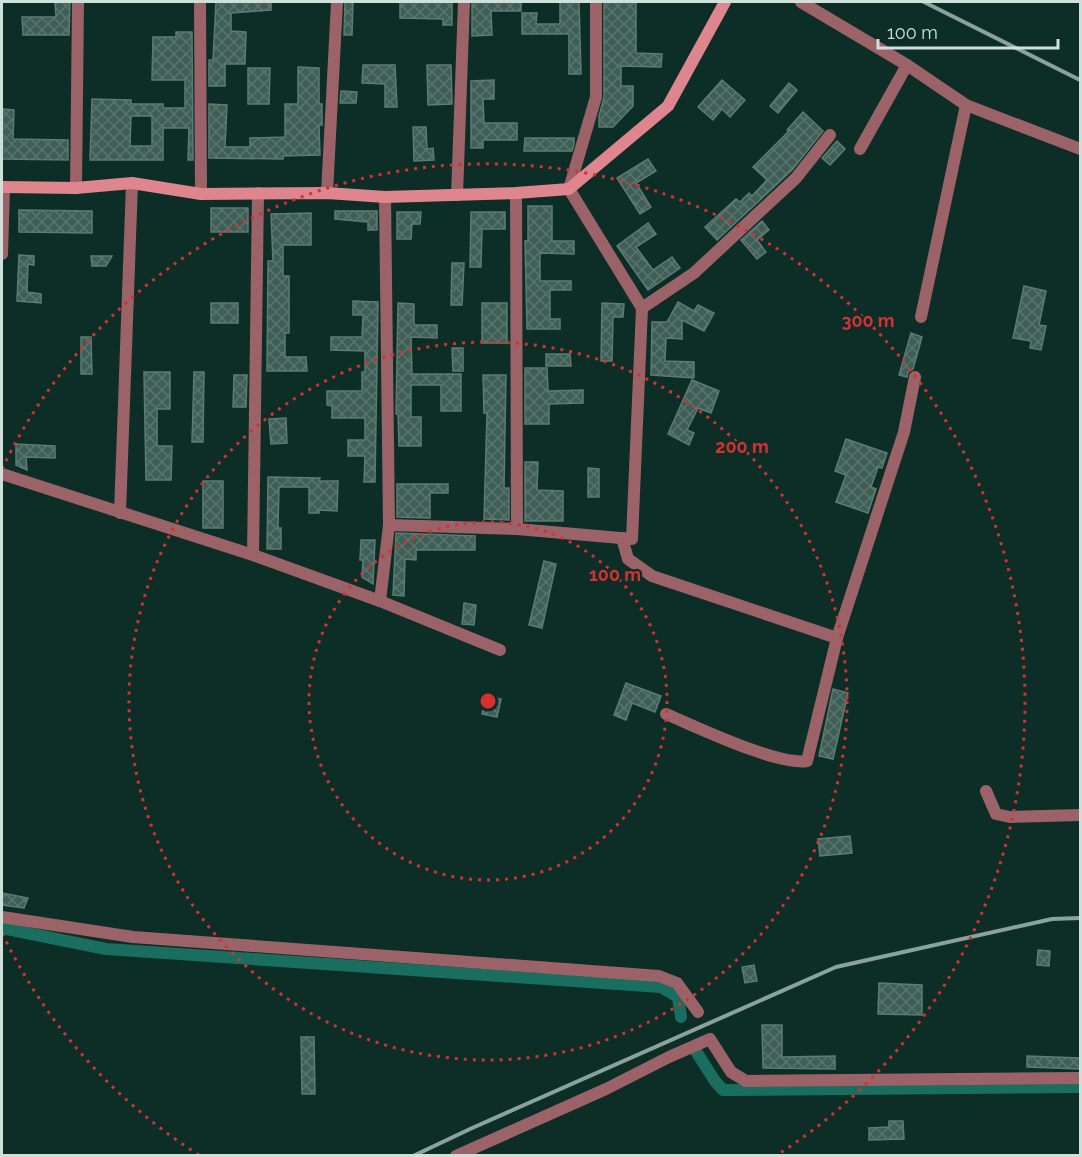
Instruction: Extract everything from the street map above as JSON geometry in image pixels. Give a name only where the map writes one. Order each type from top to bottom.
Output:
[{"type":"street","points":[[76,188],[78,2]]},
{"type":"street","points":[[200,2],[201,194]]},
{"type":"street","points":[[327,193],[337,2]]},
{"type":"street","points":[[457,195],[464,2]]},
{"type":"street","points":[[389,525],[517,529],[632,539],[642,308],[569,189],[596,97],[596,2]]},
{"type":"street","points":[[2,254],[3,187],[76,188],[132,183],[201,194],[327,193],[385,197],[569,189],[668,106],[725,2]]},
{"type":"street","points":[[801,2],[907,65],[966,105],[1080,149]]},
{"type":"street","points":[[860,149],[907,65]]},
{"type":"street","points":[[921,318],[966,105]]},
{"type":"street","points":[[642,308],[694,273],[796,178],[830,135]]},
{"type":"street","points":[[120,513],[132,183]]},
{"type":"street","points":[[253,555],[258,193]]},
{"type":"street","points":[[516,193],[517,529]]},
{"type":"street","points":[[380,602],[389,525],[385,197]]},
{"type":"street","points":[[666,714],[766,755],[799,763],[807,761],[837,638],[904,432],[915,377]]},
{"type":"street","points":[[2,474],[253,555],[500,650]]},
{"type":"street","points":[[622,538],[628,559],[652,576],[837,638]]},
{"type":"street","points":[[986,791],[996,814],[1010,817],[1080,815]]},
{"type":"street","points":[[2,917],[133,937],[659,976],[677,983],[698,1012]]},
{"type":"street","points":[[456,1155],[606,1089],[710,1039],[731,1072],[746,1081],[1080,1078]]},
{"type":"building","points":[[55,2],[70,2],[69,35],[23,35],[22,17],[56,17]]},
{"type":"building","points":[[216,2],[271,2],[271,10],[231,13],[231,31],[246,32],[245,64],[225,64],[225,86],[209,86],[209,60],[213,60]]},
{"type":"building","points":[[345,2],[353,2],[352,35],[344,35]]},
{"type":"building","points":[[400,2],[452,2],[452,25],[443,25],[443,19],[400,18]]},
{"type":"building","points":[[472,2],[521,2],[521,11],[491,11],[492,35],[472,36]]},
{"type":"building","points":[[560,2],[579,2],[581,74],[569,74],[569,34],[522,34],[522,13],[537,13],[536,24],[560,24]]},
{"type":"building","points":[[604,2],[636,2],[636,53],[662,54],[661,67],[621,66],[621,86],[633,86],[633,106],[613,127],[599,127],[599,116],[604,97]]},
{"type":"building","points":[[176,32],[192,32],[193,160],[188,160],[189,128],[163,128],[163,160],[90,160],[92,99],[131,100],[131,104],[163,104],[163,108],[185,108],[185,80],[152,80],[153,37],[176,37]],"holes":[[[131,116],[152,116],[152,146],[130,146]]]},
{"type":"building","points":[[363,65],[395,65],[397,107],[385,107],[385,84],[362,83]]},
{"type":"building","points":[[427,65],[451,65],[452,104],[428,105]]},
{"type":"building","points":[[298,67],[319,68],[319,104],[322,104],[322,125],[319,125],[320,155],[283,156],[283,159],[209,158],[209,104],[227,105],[225,147],[250,147],[250,138],[285,137],[285,104],[298,104]]},
{"type":"building","points":[[248,68],[270,68],[269,104],[248,104]]},
{"type":"building","points":[[494,80],[494,99],[483,99],[484,123],[517,123],[517,140],[483,140],[483,148],[471,148],[471,81]]},
{"type":"building","points":[[722,80],[745,100],[730,117],[722,109],[713,120],[698,107]]},
{"type":"building","points":[[789,83],[797,90],[778,113],[770,106]]},
{"type":"building","points":[[341,91],[357,92],[356,103],[340,103]]},
{"type":"building","points":[[2,109],[14,110],[13,139],[68,140],[68,160],[2,159]]},
{"type":"building","points":[[803,112],[823,131],[792,170],[717,240],[705,227],[736,199],[740,202],[749,193],[752,196],[767,180],[753,167],[789,131],[787,130]]},
{"type":"building","points":[[413,127],[426,127],[427,149],[433,148],[434,160],[414,161]]},
{"type":"building","points":[[525,138],[574,138],[574,144],[572,151],[524,151]]},
{"type":"building","points":[[837,141],[845,149],[830,165],[822,158]]},
{"type":"building","points":[[648,159],[656,171],[636,183],[651,207],[640,214],[617,178]]},
{"type":"building","points":[[528,206],[552,206],[552,241],[574,241],[574,254],[540,253],[540,281],[571,281],[571,290],[550,290],[550,319],[560,319],[560,329],[527,329],[525,241],[528,241]]},
{"type":"building","points":[[211,208],[248,208],[248,232],[211,232]]},
{"type":"building","points":[[19,210],[92,211],[92,233],[19,232]]},
{"type":"building","points":[[335,211],[377,211],[377,230],[368,230],[368,222],[335,219]]},
{"type":"building","points":[[397,212],[421,212],[420,224],[412,224],[411,239],[397,239]]},
{"type":"building","points":[[471,212],[505,212],[505,229],[482,229],[481,267],[470,267]]},
{"type":"building","points":[[311,213],[311,245],[283,245],[283,276],[289,276],[289,333],[285,333],[285,357],[306,357],[307,371],[267,371],[268,261],[273,261],[271,214]]},
{"type":"building","points":[[762,221],[769,230],[757,240],[766,252],[757,259],[741,240]]},
{"type":"building","points":[[648,223],[656,234],[636,247],[653,270],[672,257],[680,268],[648,290],[617,246]]},
{"type":"building","points":[[19,255],[34,256],[34,265],[28,264],[27,292],[41,294],[41,303],[17,301]]},
{"type":"building","points":[[91,256],[112,256],[106,266],[92,266]]},
{"type":"building","points":[[452,263],[464,263],[462,305],[451,305]]},
{"type":"building","points":[[1024,286],[1046,291],[1039,325],[1046,326],[1041,350],[1030,348],[1031,341],[1013,338]]},
{"type":"building","points":[[353,301],[378,302],[375,482],[364,482],[365,456],[348,456],[348,440],[365,440],[365,418],[332,418],[332,406],[327,405],[327,391],[362,391],[365,351],[331,350],[331,337],[362,337],[363,315],[353,315]]},
{"type":"building","points":[[678,302],[694,311],[698,305],[714,313],[704,331],[682,320],[682,339],[666,338],[665,361],[694,362],[694,378],[651,375],[652,322],[667,322]]},
{"type":"building","points":[[211,303],[238,303],[238,323],[211,323]]},
{"type":"building","points":[[398,303],[414,304],[414,325],[437,325],[437,338],[411,337],[412,374],[461,374],[461,411],[441,411],[441,385],[411,385],[411,417],[421,417],[421,446],[399,446],[398,414],[396,414]]},
{"type":"building","points":[[482,303],[507,303],[507,343],[482,343]]},
{"type":"building","points":[[602,303],[624,304],[623,317],[613,317],[612,361],[601,361]]},
{"type":"building","points":[[911,333],[922,337],[913,369],[908,372],[907,377],[899,375]]},
{"type":"building","points":[[81,337],[91,337],[92,374],[81,374]]},
{"type":"building","points":[[452,348],[463,348],[463,371],[453,371]]},
{"type":"building","points":[[546,354],[570,354],[571,366],[546,366]]},
{"type":"building","points":[[525,368],[547,368],[548,391],[583,390],[583,403],[549,404],[549,424],[525,424]]},
{"type":"building","points":[[144,372],[170,372],[170,409],[157,409],[157,446],[172,446],[171,480],[146,480]]},
{"type":"building","points":[[194,372],[204,372],[203,442],[192,442]]},
{"type":"building","points":[[234,375],[247,375],[246,407],[233,407]]},
{"type":"building","points":[[483,375],[506,375],[504,488],[509,488],[509,520],[484,519],[487,413],[484,413]]},
{"type":"building","points":[[692,380],[719,391],[711,413],[698,408],[687,430],[694,433],[689,445],[668,434]]},
{"type":"building","points":[[286,418],[287,443],[271,444],[269,419]]},
{"type":"building","points":[[846,439],[887,453],[882,468],[878,467],[871,487],[876,489],[868,513],[836,502],[846,475],[835,471]]},
{"type":"building","points":[[16,444],[55,446],[55,458],[26,457],[27,470],[16,465]]},
{"type":"building","points":[[525,462],[538,462],[537,490],[563,491],[563,521],[525,521]]},
{"type":"building","points":[[588,468],[599,469],[599,497],[588,497]]},
{"type":"building","points":[[268,477],[320,478],[319,481],[338,481],[337,511],[319,510],[319,513],[309,513],[309,487],[279,487],[278,528],[281,528],[281,549],[267,549]]},
{"type":"building","points":[[203,481],[223,481],[223,528],[203,528]]},
{"type":"building","points":[[397,484],[448,484],[448,493],[430,493],[430,518],[397,517]]},
{"type":"building","points":[[396,533],[475,536],[475,550],[416,550],[416,560],[405,559],[404,596],[393,595]]},
{"type":"building","points":[[361,540],[375,540],[373,584],[362,577]]},
{"type":"building","points":[[544,561],[556,564],[542,628],[529,625]]},
{"type":"building","points":[[464,603],[476,605],[474,625],[462,624]]},
{"type":"building","points":[[626,683],[661,696],[655,712],[632,703],[626,720],[614,715]]},
{"type":"building","points":[[833,689],[848,693],[833,759],[819,756]]},
{"type":"building","points":[[486,696],[501,699],[497,717],[482,714]]},
{"type":"building","points":[[850,836],[852,853],[820,856],[818,839]]},
{"type":"building","points":[[2,893],[28,898],[24,908],[2,905]]},
{"type":"building","points":[[1038,950],[1050,951],[1049,966],[1037,965]]},
{"type":"building","points":[[754,965],[757,981],[745,983],[742,967]]},
{"type":"building","points":[[879,983],[922,985],[922,1015],[878,1014]]},
{"type":"building","points":[[762,1025],[782,1025],[782,1057],[835,1056],[835,1069],[763,1068]]},
{"type":"building","points":[[301,1037],[314,1037],[315,1094],[302,1094]]},
{"type":"building","points":[[1027,1056],[1080,1058],[1080,1069],[1027,1067]]},
{"type":"building","points":[[889,1121],[903,1121],[904,1139],[869,1140],[869,1128],[889,1127]]},
{"type":"waterway","points":[[2,928],[106,949],[661,987],[678,997],[681,1017]]},
{"type":"waterway","points":[[697,1053],[723,1090],[1080,1087]]},
{"type":"railway","points":[[924,2],[1080,80]]},
{"type":"railway","points":[[413,1156],[836,967],[1052,919],[1080,918]]}]
